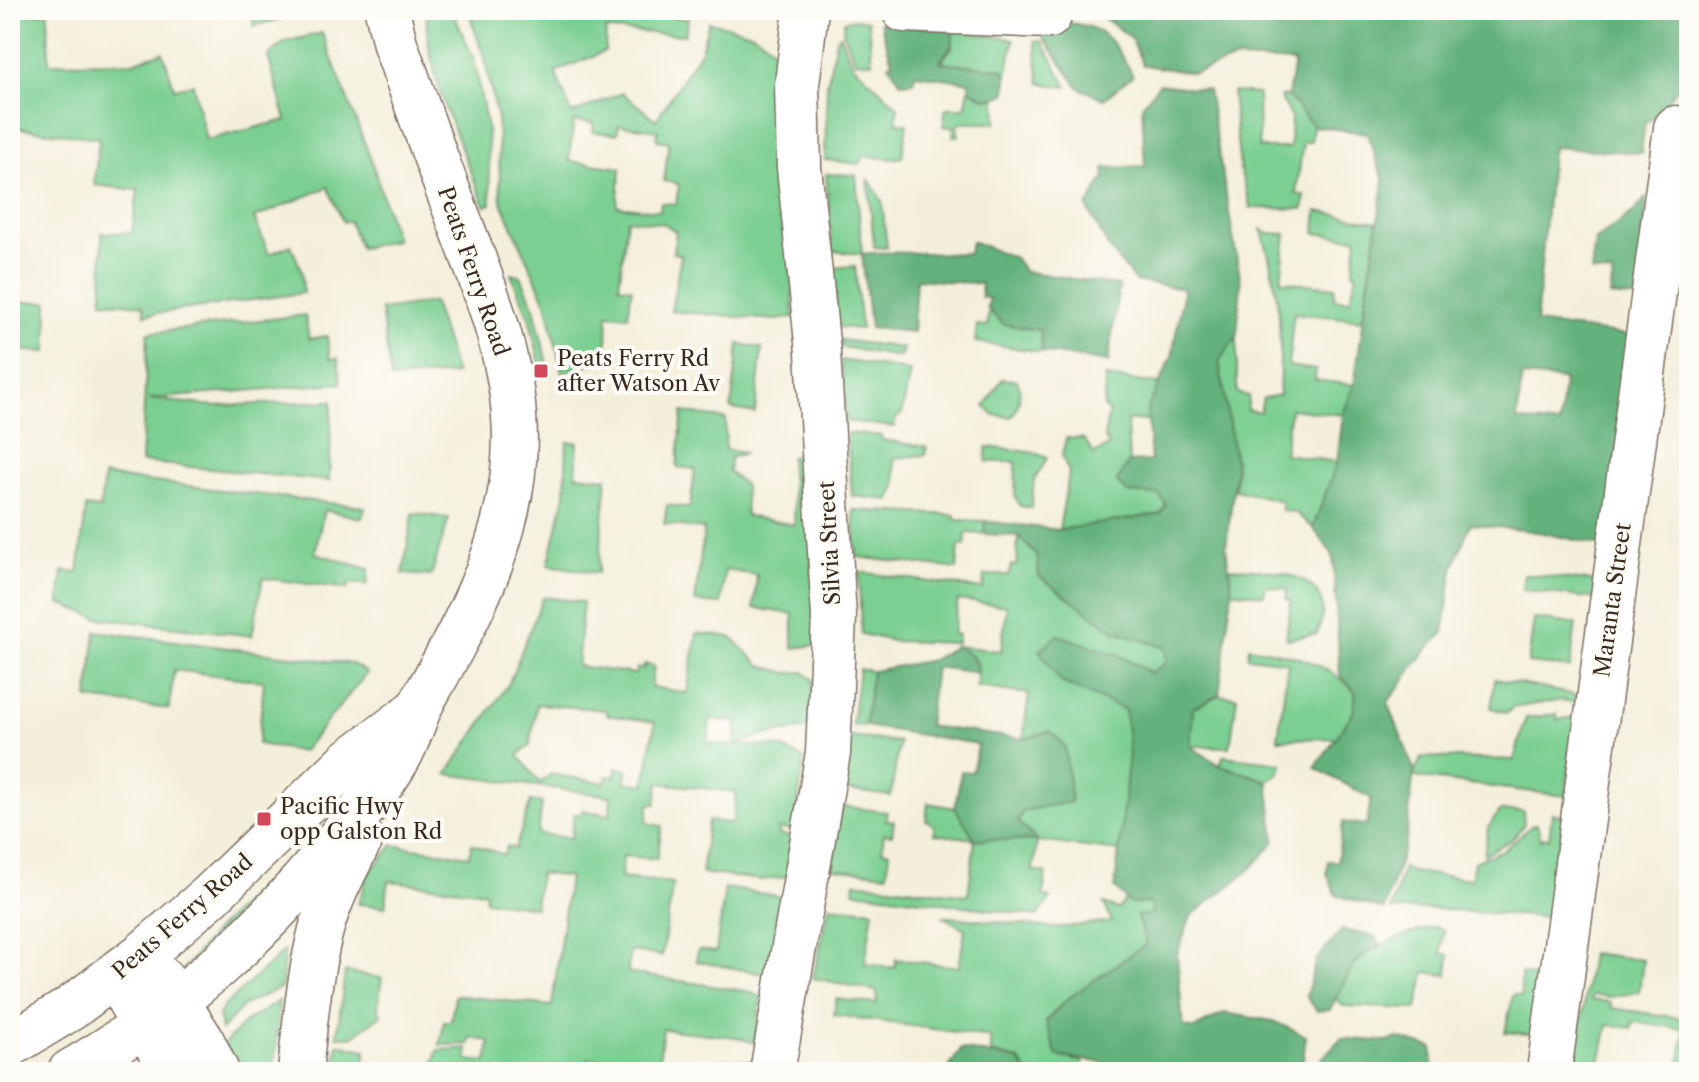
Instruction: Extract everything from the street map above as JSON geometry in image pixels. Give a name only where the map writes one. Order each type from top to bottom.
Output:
[{"type":"main road","name":"Peats Ferry Road","points":[[70,1072],[161,1014],[217,971],[278,909],[362,810],[401,753],[417,710],[460,634],[494,561],[511,488],[514,416],[504,353],[395,44],[387,10]]},
{"type":"main road","name":"Silvia Street","points":[[772,1072],[828,753],[834,617],[823,424],[799,167],[797,84],[806,10]]},
{"type":"main road","points":[[904,10],[1049,16]]},
{"type":"main road","name":"Maranta Street","points":[[1549,1072],[1676,128]]},
{"type":"main road","name":"Peats Ferry Road","points":[[10,1045],[129,965],[210,896],[349,761],[417,710]]},
{"type":"main road","points":[[300,1072],[308,1000],[321,929],[334,893],[401,753]]},
{"type":"main road","points":[[129,965],[161,1014],[174,1072]]},
{"type":"main road","points":[[161,1014],[201,1039],[217,1072]]},
{"type":"green space","points":[[252,10],[314,10],[254,26]]},
{"type":"green space","points":[[427,10],[452,10],[474,60],[487,128],[491,204],[485,206],[438,83],[427,32]]},
{"type":"green space","points":[[468,10],[629,10],[688,19],[685,35],[606,30],[605,51],[555,72],[572,114],[622,93],[656,120],[701,50],[709,22],[748,32],[765,41],[778,57],[794,317],[776,320],[671,311],[681,255],[673,253],[676,232],[665,224],[627,219],[619,286],[632,288],[628,316],[608,314],[607,346],[599,361],[562,373],[547,305],[501,200],[497,118],[485,60]],"holes":[[[574,121],[594,123],[593,132],[617,134],[619,125],[658,130],[657,140],[669,142],[664,181],[679,184],[676,204],[661,203],[660,211],[617,206],[621,168],[569,161]]]},
{"type":"green space","points":[[1100,10],[1292,10],[1308,19],[1320,10],[1689,10],[1689,74],[1653,119],[1645,122],[1641,153],[1553,147],[1536,323],[1635,336],[1604,546],[1538,532],[1470,524],[1453,569],[1443,634],[1427,649],[1388,702],[1414,770],[1406,841],[1384,910],[1336,895],[1327,874],[1328,861],[1337,862],[1343,822],[1367,825],[1371,798],[1315,768],[1353,713],[1356,693],[1340,675],[1333,555],[1313,528],[1337,462],[1343,415],[1354,385],[1384,181],[1367,133],[1313,126],[1288,96],[1294,62],[1237,59],[1194,73],[1143,65],[1131,38],[1097,13]],"holes":[[[1522,376],[1564,380],[1559,425],[1517,420]]]},
{"type":"green space","points":[[10,12],[48,13],[49,63],[132,62],[163,52],[174,88],[193,84],[206,140],[286,120],[268,56],[285,42],[322,33],[373,165],[396,240],[360,248],[349,221],[343,222],[328,187],[254,218],[269,254],[291,245],[302,272],[303,293],[145,315],[143,305],[103,301],[102,233],[132,233],[138,190],[94,185],[99,138],[10,127]]},
{"type":"green space","points":[[1049,20],[1081,25],[1100,32],[1116,47],[1133,75],[1104,99],[1079,88],[1043,37]]},
{"type":"green space","points":[[844,21],[868,21],[872,62],[855,61],[843,33]]},
{"type":"green space","points":[[880,22],[951,30],[952,44],[940,62],[1002,69],[1007,74],[1006,94],[987,98],[969,89],[969,82],[915,74],[913,82],[901,83],[889,64],[892,62]]},
{"type":"green space","points":[[951,30],[1014,39],[1007,74],[1002,69],[940,62],[952,48]]},
{"type":"green space","points":[[840,35],[852,64],[898,107],[896,122],[907,124],[902,157],[863,156],[860,164],[825,160],[827,85],[836,39]]},
{"type":"green space","points":[[1035,41],[1042,41],[1067,87],[1040,83]]},
{"type":"green space","points":[[1159,84],[1208,90],[1241,283],[1237,336],[1219,361],[1236,468],[1226,547],[1232,591],[1219,695],[1193,708],[1190,746],[1220,765],[1268,781],[1275,841],[1251,869],[1191,916],[1177,954],[1183,1026],[1194,1029],[1224,1013],[1273,1021],[1306,1036],[1302,1066],[1313,1068],[1341,1038],[1388,1042],[1397,1038],[1433,1048],[1432,1072],[1122,1072],[1112,1064],[1057,1056],[1046,1022],[1066,1000],[1146,944],[1137,916],[1152,914],[1150,903],[1131,904],[1115,888],[1129,753],[1125,710],[1061,682],[1039,650],[1058,635],[1118,655],[1151,673],[1166,663],[1166,648],[1113,630],[1039,576],[1037,556],[1018,536],[984,534],[985,521],[1059,530],[1161,514],[1166,505],[1159,495],[1128,493],[1117,482],[1129,462],[1151,461],[1147,410],[1172,357],[1184,289],[1135,281],[1109,248],[1087,207],[1105,177],[1104,168],[1145,166],[1142,106]]},
{"type":"green space","points":[[969,89],[983,98],[996,99],[997,123],[961,123],[957,126],[959,136],[953,136],[954,127],[943,126],[946,108],[965,108]]},
{"type":"green space","points":[[1232,92],[1258,94],[1259,148],[1290,148],[1291,118],[1280,96],[1288,96],[1313,126],[1311,142],[1303,142],[1296,194],[1305,196],[1303,209],[1251,208],[1240,169]]},
{"type":"green space","points":[[826,174],[856,175],[862,254],[832,251]]},
{"type":"green space","points":[[868,178],[882,201],[887,248],[874,247]]},
{"type":"green space","points":[[1646,198],[1640,299],[1610,296],[1613,274],[1591,272],[1595,240],[1633,213]]},
{"type":"green space","points":[[1317,211],[1378,222],[1362,320],[1294,313],[1288,366],[1316,370],[1315,380],[1354,385],[1343,415],[1290,409],[1284,454],[1337,462],[1313,528],[1296,513],[1281,510],[1282,501],[1235,490],[1236,468],[1219,361],[1237,336],[1237,393],[1249,396],[1247,410],[1260,412],[1263,398],[1279,395],[1278,310],[1261,228],[1266,233],[1286,234],[1281,281],[1335,287],[1334,299],[1350,300],[1357,274],[1353,273],[1357,238],[1315,233]]},
{"type":"green space","points":[[971,241],[1015,258],[1023,271],[1119,286],[1108,362],[1042,352],[1040,330],[1003,324],[987,308],[989,298],[981,297],[981,284],[916,279],[913,332],[870,328],[862,254],[969,253]]},
{"type":"green space","points":[[855,266],[861,329],[838,327],[833,268]]},
{"type":"green space","points":[[511,274],[521,276],[534,307],[550,375],[542,372],[529,317]]},
{"type":"green space","points":[[10,302],[48,302],[47,352],[13,350],[10,372]]},
{"type":"green space","points":[[433,302],[456,374],[391,379],[381,310]]},
{"type":"green space","points":[[989,308],[1003,324],[1040,330],[1042,352],[975,342],[977,325],[987,326]]},
{"type":"green space","points":[[305,315],[309,339],[327,336],[330,359],[338,358],[341,383],[149,399],[214,406],[332,401],[329,481],[141,462],[148,333]]},
{"type":"green space","points":[[840,340],[903,348],[900,357],[841,347]]},
{"type":"green space","points":[[739,344],[762,348],[755,413],[731,409]]},
{"type":"green space","points":[[841,360],[910,371],[902,414],[896,418],[894,427],[846,421]]},
{"type":"green space","points":[[1105,377],[1160,384],[1148,410],[1149,420],[1127,421],[1129,462],[1117,482],[1128,493],[1159,495],[1166,505],[1161,514],[1059,530],[1069,473],[1062,455],[1066,438],[1084,439],[1094,454],[1109,446],[1104,437],[1109,413],[1104,408]]},
{"type":"green space","points":[[1002,379],[1017,380],[1019,384],[1018,405],[1011,417],[993,415],[985,406]]},
{"type":"green space","points":[[683,412],[726,419],[725,450],[745,453],[730,458],[729,472],[744,485],[746,516],[795,525],[790,457],[805,456],[817,645],[793,648],[793,614],[754,608],[757,575],[725,570],[721,604],[695,602],[704,529],[664,524],[667,505],[690,508],[695,469],[677,467]]},
{"type":"green space","points":[[847,433],[881,436],[882,440],[927,447],[925,455],[894,458],[896,486],[890,500],[852,496]]},
{"type":"green space","points":[[567,442],[578,442],[576,475],[607,478],[598,573],[548,565],[565,495]]},
{"type":"green space","points":[[986,447],[1033,452],[1047,458],[1034,481],[1031,508],[1020,506],[1015,496],[1016,462],[987,462]]},
{"type":"green space","points":[[104,476],[365,507],[362,518],[324,510],[315,553],[369,569],[367,585],[349,583],[348,589],[263,578],[252,636],[99,618],[59,603],[63,571],[78,573],[86,507],[100,509]]},
{"type":"green space","points":[[853,510],[955,515],[955,520],[985,521],[984,534],[966,533],[965,546],[959,545],[957,569],[857,557]]},
{"type":"green space","points":[[413,513],[449,518],[431,576],[403,574]]},
{"type":"green space","points":[[1018,536],[1113,630],[1166,648],[1166,663],[1152,673],[1118,655],[1061,682],[1125,709],[1129,753],[1119,851],[1037,841],[1033,871],[1046,873],[1043,896],[1051,898],[1038,916],[854,891],[855,882],[968,895],[975,839],[934,834],[935,826],[926,820],[928,803],[955,808],[976,839],[1035,841],[1018,822],[1023,811],[1071,801],[1050,731],[1023,739],[1029,694],[976,687],[978,664],[956,646],[1001,651],[1007,606],[958,600],[953,634],[958,635],[957,643],[893,641],[861,634],[859,572],[983,589],[984,575],[1009,575],[1011,565],[1017,565]]},
{"type":"green space","points":[[1229,568],[1282,573],[1312,587],[1320,598],[1322,614],[1317,634],[1286,639],[1291,600],[1286,599],[1288,589],[1266,586],[1264,595],[1232,591]]},
{"type":"green space","points":[[1524,574],[1598,582],[1596,599],[1522,590]]},
{"type":"green space","points":[[543,597],[583,602],[577,666],[635,674],[637,668],[644,669],[644,664],[654,666],[651,687],[687,693],[697,633],[731,637],[760,665],[788,673],[804,672],[814,680],[808,728],[759,736],[737,745],[779,747],[804,759],[794,830],[778,829],[779,834],[793,838],[787,877],[761,880],[701,873],[708,821],[733,823],[736,792],[659,783],[656,804],[649,804],[647,823],[662,826],[657,859],[623,856],[621,878],[673,883],[662,956],[630,951],[628,973],[745,991],[762,997],[754,1043],[736,1037],[663,1029],[658,1067],[588,1058],[586,1072],[445,1072],[445,1068],[433,1067],[438,1050],[468,1048],[467,1060],[487,1062],[490,1041],[470,1038],[469,1044],[440,1045],[444,1021],[451,1021],[455,995],[552,1006],[569,877],[539,873],[535,907],[485,900],[486,892],[389,881],[385,907],[358,904],[368,875],[393,845],[469,856],[472,844],[504,855],[507,846],[515,849],[531,801],[542,803],[538,834],[571,838],[574,814],[582,814],[582,810],[610,815],[611,796],[447,774],[509,683]],"holes":[[[537,704],[607,710],[607,715],[655,722],[645,785],[625,782],[627,770],[616,768],[615,777],[607,776],[605,783],[551,774],[540,783],[518,755],[530,746]],[[710,719],[737,722],[735,746],[708,743]]]},
{"type":"green space","points":[[1534,619],[1576,624],[1570,668],[1528,663]]},
{"type":"green space","points":[[96,631],[353,664],[367,673],[302,752],[258,744],[264,681],[174,670],[169,709],[88,699]]},
{"type":"green space","points":[[956,646],[973,657],[978,673],[935,667],[928,726],[1023,739],[1050,731],[1065,746],[1071,802],[1023,811],[1018,822],[1037,841],[975,839],[955,808],[961,771],[972,772],[978,744],[865,726],[872,671],[932,660]]},
{"type":"green space","points":[[1249,647],[1294,656],[1320,666],[1356,693],[1353,713],[1337,738],[1278,739],[1288,662],[1248,657]]},
{"type":"green space","points":[[859,669],[872,671],[865,726],[852,725]]},
{"type":"green space","points":[[1495,679],[1571,694],[1580,698],[1582,704],[1561,700],[1512,708],[1507,713],[1491,708]]},
{"type":"green space","points":[[1219,695],[1237,697],[1230,747],[1190,746],[1193,707]]},
{"type":"green space","points":[[1557,714],[1557,720],[1579,716],[1565,796],[1413,777],[1422,757],[1514,760],[1526,718]]},
{"type":"green space","points":[[850,737],[899,742],[891,796],[843,790]]},
{"type":"green space","points":[[1223,756],[1282,763],[1280,772],[1268,781],[1220,765]]},
{"type":"green space","points":[[841,806],[887,812],[886,820],[894,821],[892,835],[884,834],[882,850],[890,852],[887,874],[832,868]]},
{"type":"green space","points":[[1499,811],[1523,811],[1524,825],[1511,840],[1484,855],[1488,828]]},
{"type":"green space","points":[[1552,813],[1564,817],[1554,914],[1543,917],[1433,909],[1391,910],[1403,867],[1412,872],[1471,879],[1474,862],[1504,850],[1531,826],[1537,824],[1541,841],[1542,837],[1549,838]]},
{"type":"green space","points":[[315,837],[293,870],[178,975],[223,923]]},
{"type":"green space","points":[[725,888],[785,897],[770,975],[696,961],[698,950],[716,952]]},
{"type":"green space","points":[[1127,898],[1150,902],[1153,915],[1137,916],[1147,944],[1066,1000],[1046,1021],[1057,1056],[1083,1062],[1083,1072],[1027,1072],[1019,1060],[991,1053],[990,1037],[834,1015],[836,999],[876,1004],[877,991],[813,978],[829,906],[873,910],[865,964],[895,968],[896,959],[959,967],[965,929],[942,916],[1054,928],[1112,922],[1104,904],[1118,909]]},
{"type":"green space","points":[[1434,927],[1444,930],[1441,953],[1449,955],[1447,975],[1425,972],[1417,1009],[1343,1006],[1337,1000],[1349,970],[1360,959],[1388,942]]},
{"type":"green space","points":[[1342,930],[1374,936],[1381,944],[1355,962],[1330,1010],[1317,1011],[1306,996],[1316,960]]},
{"type":"green space","points":[[284,951],[282,987],[244,1005],[221,1030],[219,1016],[223,1007]]},
{"type":"green space","points":[[1591,953],[1643,960],[1639,992],[1611,997],[1592,995],[1591,1000],[1611,1002],[1611,1008],[1689,1019],[1689,1072],[1679,1072],[1684,1029],[1633,1022],[1632,1028],[1608,1025],[1598,1072],[1574,1072]]},
{"type":"green space","points":[[345,972],[382,978],[378,1006],[381,1015],[352,1037],[337,1036]]},
{"type":"green space","points":[[1521,974],[1541,978],[1538,1035],[1505,1032],[1513,995],[1521,996]]},
{"type":"green space","points":[[279,1001],[274,1072],[234,1072],[224,1044],[244,1023]]},
{"type":"green space","points":[[338,1044],[366,1050],[363,1072],[334,1072]]},
{"type":"green space","points":[[961,1049],[1019,1060],[1027,1072],[946,1072]]},
{"type":"green space","points":[[717,1060],[750,1061],[748,1072],[714,1072]]},
{"type":"place","name":"Peats Ferry Rd after Watson Av","points":[[541,371]]},
{"type":"place","name":"Pacific Hwy opp Galston Rd","points":[[264,819]]}]
